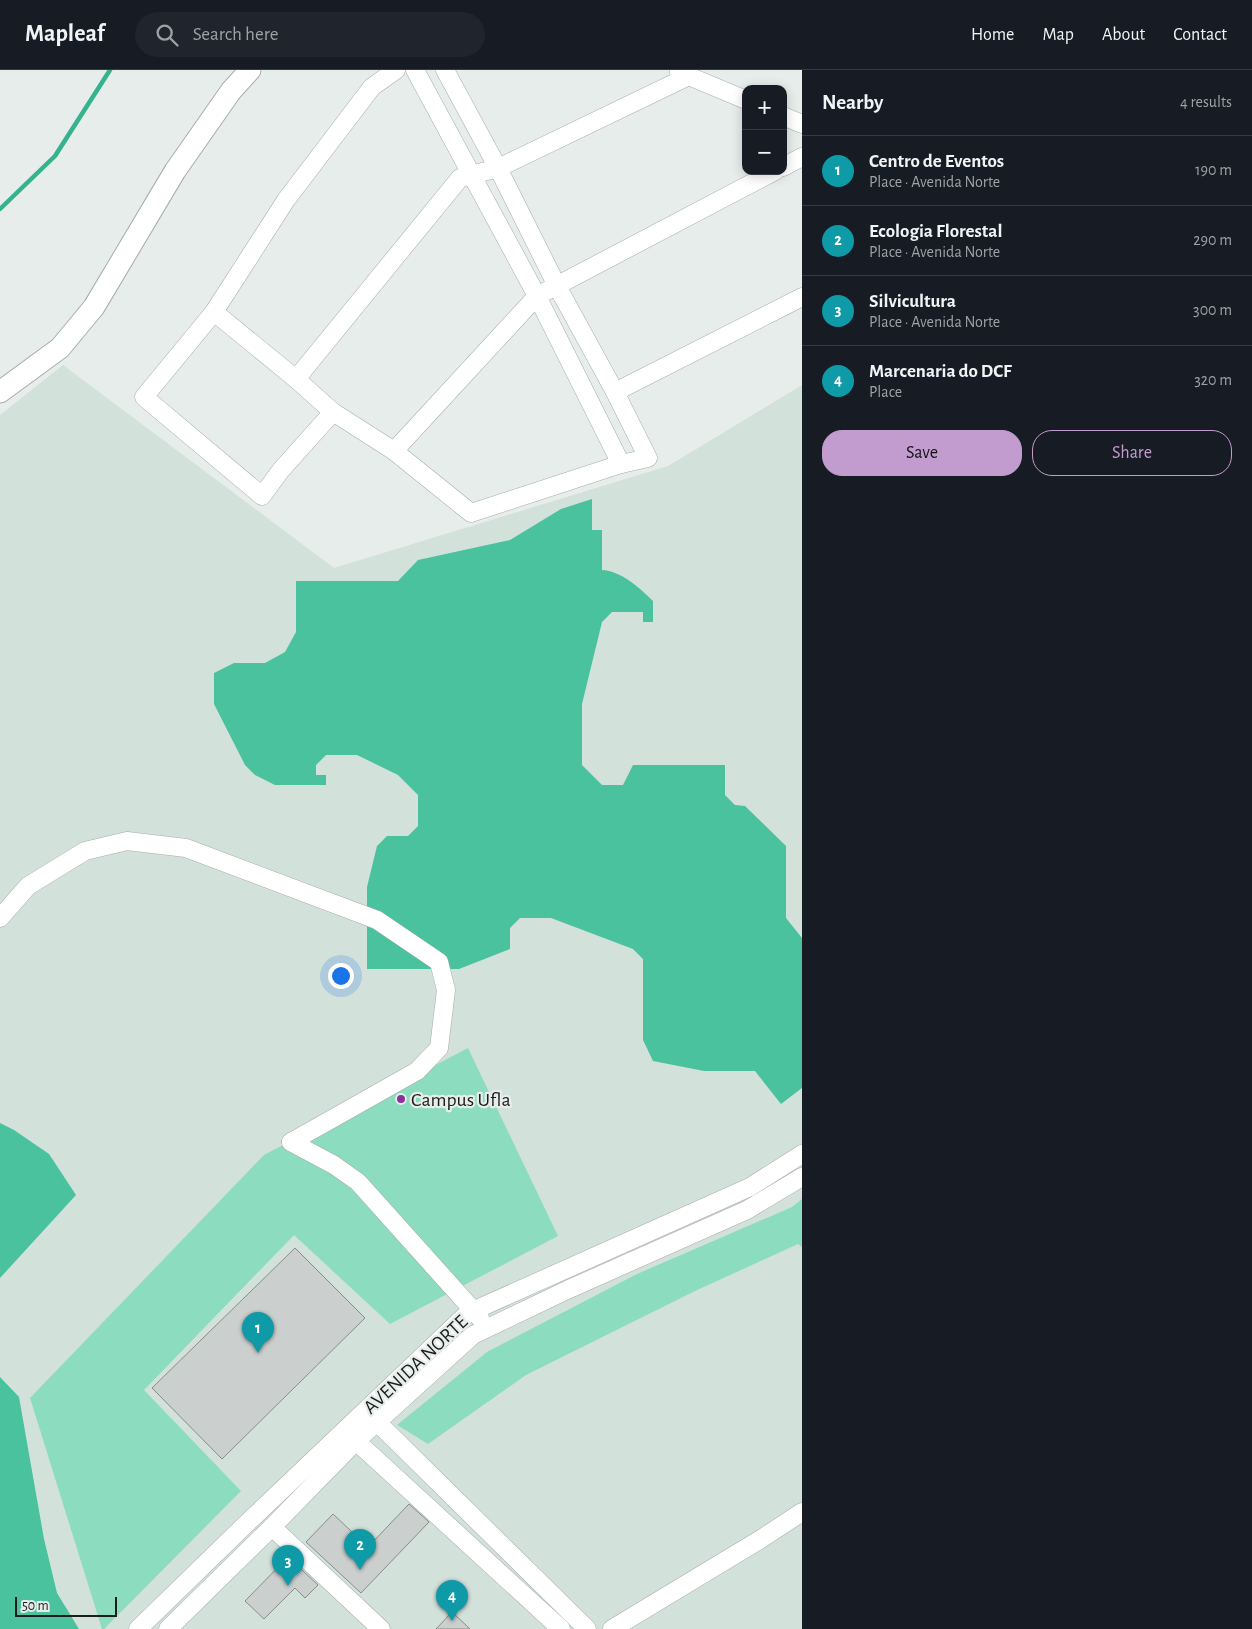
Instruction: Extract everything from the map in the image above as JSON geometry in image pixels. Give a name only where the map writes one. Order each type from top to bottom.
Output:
[{"type":"main road","points":[[0,392],[60,348],[94,307],[175,171],[231,91],[250,70]]},
{"type":"street","points":[[333,412],[281,470],[262,496],[144,397],[214,312],[286,200],[372,87],[396,70]]},
{"type":"street","points":[[414,70],[473,174],[537,296],[621,464]]},
{"type":"street","points":[[214,312],[333,412],[394,451],[471,513],[621,464],[648,458],[615,392],[557,286],[498,168],[445,70]]},
{"type":"street","points":[[296,379],[460,178],[498,168],[681,73],[742,98]]},
{"type":"street","points":[[787,118],[802,124]]},
{"type":"street","points":[[787,165],[802,157]]},
{"type":"street","points":[[394,451],[537,296],[767,175]]},
{"type":"street","points":[[615,392],[802,296]]},
{"type":"street","points":[[0,918],[28,886],[85,851],[127,841],[186,848],[378,920],[439,962],[446,990],[439,1048],[417,1071],[291,1142],[334,1165],[358,1182],[488,1327]]},
{"type":"street","name":"AVENIDA NORTE","points":[[138,1629],[468,1313],[750,1187],[802,1154]]},
{"type":"street","name":"AVENIDA NORTE","points":[[168,1629],[272,1528],[356,1441],[473,1335],[567,1290],[747,1210],[802,1177]]},
{"type":"street","points":[[377,1422],[587,1629]]},
{"type":"street","points":[[356,1441],[561,1629]]},
{"type":"street","points":[[612,1629],[802,1512]]},
{"type":"street","points":[[462,1538],[476,1521]]},
{"type":"street","points":[[272,1528],[381,1629]]},
{"type":"shaded area","name":"Campus Ufla","points":[[63,365],[334,568],[668,466],[802,385],[802,1629],[0,1629],[0,415]]},
{"type":"green space","points":[[592,499],[592,530],[602,530],[602,570],[616,573],[623,577],[653,601],[653,622],[643,622],[643,612],[612,612],[602,622],[582,704],[582,765],[602,785],[623,785],[633,765],[725,765],[725,795],[735,805],[745,806],[786,846],[786,918],[802,938],[802,1088],[781,1104],[755,1071],[704,1071],[653,1061],[643,1040],[643,959],[633,949],[551,918],[520,918],[510,928],[510,949],[459,969],[367,969],[367,887],[377,846],[387,836],[408,836],[418,826],[418,795],[398,775],[357,755],[326,755],[316,765],[316,775],[326,775],[326,785],[275,785],[255,775],[245,765],[214,704],[214,673],[234,663],[265,663],[285,652],[296,632],[296,581],[398,581],[418,560],[510,540],[561,509]]},
{"type":"green space","points":[[468,1048],[558,1236],[390,1324],[294,1235],[144,1390],[241,1491],[102,1629],[30,1398],[264,1155]]},
{"type":"green space","points":[[0,1123],[14,1130],[49,1154],[76,1195],[0,1278]]},
{"type":"green space","points":[[802,1199],[802,1247],[798,1244],[695,1291],[526,1375],[428,1444],[397,1425],[487,1352],[637,1274],[792,1207]]},
{"type":"green space","points":[[0,1377],[19,1397],[44,1539],[57,1593],[79,1629],[0,1629]]},
{"type":"building","points":[[295,1248],[365,1318],[222,1459],[152,1388]]},
{"type":"building","points":[[409,1504],[429,1522],[361,1593],[306,1542],[333,1514],[368,1547]]},
{"type":"building","points":[[288,1557],[318,1585],[305,1598],[295,1588],[264,1619],[245,1601]]},
{"type":"building","points":[[452,1612],[470,1629],[436,1629]]},
{"type":"waterway","points":[[0,209],[55,156],[110,70]]},
{"type":"place","name":"Campus Ufla","points":[[401,1099]]},
{"type":"place","name":"Centro de Eventos","points":[[258,1353]]},
{"type":"place","name":"Ecologia Florestal","points":[[360,1570]]},
{"type":"place","name":"Silvicultura","points":[[288,1586]]},
{"type":"place","name":"Marcenaria do DCF","points":[[452,1621]]}]
